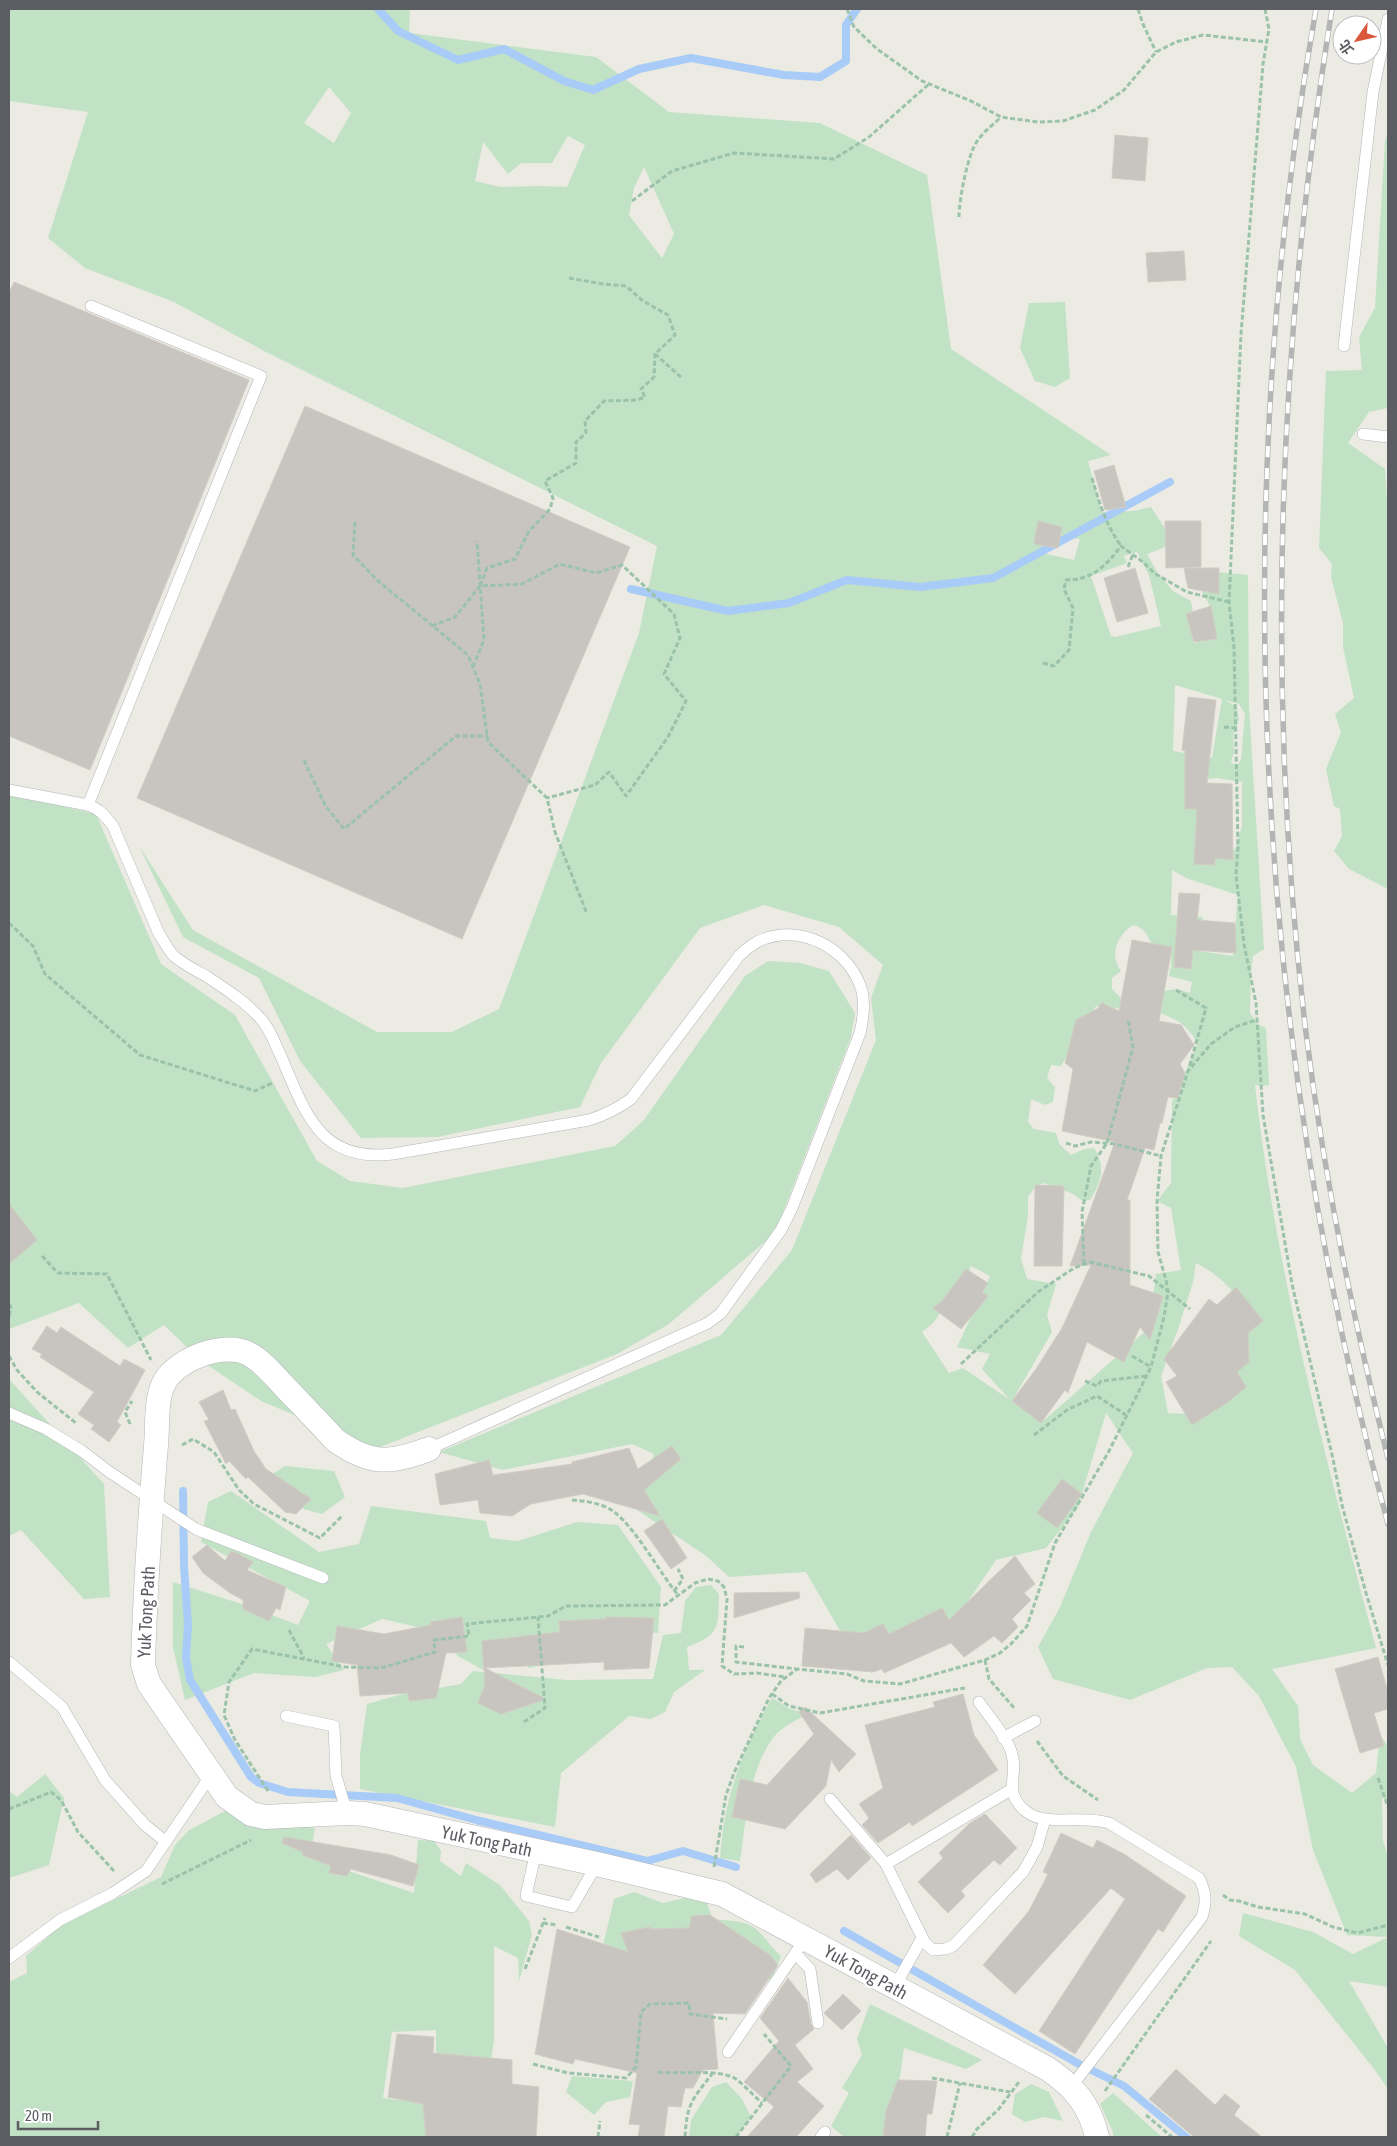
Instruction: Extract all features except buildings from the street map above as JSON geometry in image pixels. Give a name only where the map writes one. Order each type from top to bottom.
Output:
[{"type":"street","name":"Yuk Tong Path","points":[[429,1449],[409,1457],[391,1461],[374,1460],[348,1449],[335,1440],[264,1365],[250,1354],[235,1348],[220,1348],[184,1364],[165,1380],[160,1394],[152,1499],[144,1654],[145,1675],[149,1684],[227,1797],[251,1814],[266,1817],[347,1813],[365,1814],[597,1864],[722,1894],[800,1946],[894,1988],[1048,2069],[1071,2087],[1090,2113],[1097,2137]]},
{"type":"lane","points":[[1344,346],[1373,92],[1388,19]]},
{"type":"lane","points":[[88,805],[262,376],[91,306]]},
{"type":"lane","points":[[1363,434],[1388,437]]},
{"type":"lane","points":[[9,790],[88,805],[98,809],[113,826],[159,934],[173,954],[209,978],[260,1017],[272,1036],[303,1107],[314,1126],[342,1150],[353,1153],[392,1154],[589,1120],[620,1108],[631,1099],[738,956],[757,942],[768,938],[788,936],[821,942],[840,954],[854,972],[863,1002],[860,1033],[792,1208],[781,1230],[721,1312],[708,1323],[429,1449]]},
{"type":"lane","points":[[9,1413],[46,1429],[196,1529],[323,1578]]},
{"type":"lane","points":[[9,1662],[62,1707],[105,1780],[145,1825],[166,1842]]},
{"type":"lane","points":[[979,1702],[1011,1749],[1014,1760],[1012,1789],[1014,1799],[1032,1816],[1045,1819],[1094,1819],[1109,1823],[1199,1878],[1205,1890],[1206,1903],[1202,1917],[1071,2087]]},
{"type":"lane","points":[[286,1716],[334,1726],[336,1776],[347,1813]]},
{"type":"lane","points":[[1003,1738],[1030,1724]]},
{"type":"lane","points":[[9,1958],[60,1920],[113,1893],[146,1871],[211,1775]]},
{"type":"lane","points":[[886,1864],[1012,1789]]},
{"type":"lane","points":[[830,1798],[886,1864],[922,1938],[933,1950],[952,1946],[1023,1872],[1037,1848],[1045,1819]]},
{"type":"lane","points":[[536,1851],[526,1896],[572,1907],[597,1864]]},
{"type":"lane","points":[[894,1988],[922,1938]]},
{"type":"lane","points":[[728,2052],[800,1946]]},
{"type":"lane","points":[[800,1946],[810,1969],[818,2024]]},
{"type":"path","points":[[847,9],[854,26],[877,49],[896,64],[929,84],[971,101],[1001,117],[1038,122],[1063,122],[1095,110],[1124,90],[1156,52],[1176,42],[1202,35],[1267,42]]},
{"type":"path","points":[[1138,9],[1156,52]]},
{"type":"path","points":[[1265,9],[1269,29],[1263,64],[1241,334],[1229,602],[1234,646],[1236,875],[1244,944],[1256,1003],[1263,1115],[1292,1284],[1334,1459],[1342,1505],[1388,1665]]},
{"type":"path","points":[[632,201],[672,171],[734,154],[834,159],[869,137],[929,84]]},
{"type":"path","points":[[959,217],[959,205],[977,140],[1001,117]]},
{"type":"path","points":[[432,626],[455,617],[480,586],[488,568],[515,559],[529,531],[550,509],[553,498],[545,481],[576,463],[576,442],[586,433],[585,421],[604,401],[637,400],[645,397],[640,389],[654,377],[655,354],[674,335],[668,315],[643,301],[626,286],[569,278]]},
{"type":"path","points":[[655,354],[682,378]]},
{"type":"path","points":[[1092,478],[1105,519],[1121,546],[1154,573],[1187,592],[1229,602]]},
{"type":"path","points":[[355,522],[353,555],[377,580],[468,655],[480,684],[488,742],[547,798],[555,832],[587,914]]},
{"type":"path","points":[[473,668],[484,640],[477,542]]},
{"type":"path","points":[[1043,663],[1054,666],[1069,650],[1072,608],[1064,589],[1066,580],[1081,580],[1098,570],[1111,559],[1121,546]]},
{"type":"path","points":[[1128,567],[1133,554]]},
{"type":"path","points":[[480,586],[522,584],[560,564],[596,573],[622,566],[674,614],[680,638],[664,674],[686,701],[668,737],[626,796],[610,772],[595,785],[547,798]]},
{"type":"path","points":[[1224,727],[1236,728]]},
{"type":"path","points":[[304,760],[325,805],[344,829],[456,736],[488,736]]},
{"type":"path","points":[[9,923],[33,946],[45,974],[140,1055],[255,1091],[288,1074]]},
{"type":"path","points":[[744,1647],[736,1646],[736,1662],[847,1674],[864,1681],[900,1684],[985,1660],[1005,1648],[1027,1626],[1055,1543],[1108,1453],[1151,1367],[1164,1317],[1168,1292],[1158,1252],[1157,1201],[1161,1156],[1206,1008],[1176,990]]},
{"type":"path","points":[[1084,1264],[1082,1212],[1091,1166],[1107,1143],[1133,1047],[1128,1020]]},
{"type":"path","points":[[1188,1071],[1212,1044],[1236,1026],[1256,1020]]},
{"type":"path","points":[[1066,1142],[1075,1146],[1092,1142],[1107,1143],[1161,1156]]},
{"type":"path","points":[[42,1256],[58,1273],[107,1274],[151,1360]]},
{"type":"path","points":[[960,1364],[1038,1292],[1074,1268],[1090,1262],[1149,1276],[1190,1309]]},
{"type":"path","points":[[9,1304],[11,1307],[9,1319]]},
{"type":"path","points":[[1132,1356],[1151,1367]]},
{"type":"path","points":[[1085,1381],[1097,1386],[1101,1381],[1147,1376]]},
{"type":"path","points":[[1034,1435],[1067,1410],[1097,1396],[1126,1415]]},
{"type":"path","points":[[155,1461],[193,1439],[214,1452],[239,1490],[254,1504],[320,1538],[343,1515]]},
{"type":"path","points":[[572,1500],[590,1502],[613,1511],[628,1526],[678,1595]]},
{"type":"path","points":[[674,1590],[683,1579],[678,1569]]},
{"type":"path","points":[[273,1799],[235,1740],[224,1715],[229,1682],[252,1649],[345,1667],[381,1668],[434,1652],[434,1640],[469,1636],[467,1624],[548,1616],[566,1606],[665,1605],[695,1583],[708,1579],[718,1581],[724,1587],[727,1599],[722,1666],[734,1674],[757,1673],[786,1678]]},
{"type":"path","points":[[524,1722],[544,1708],[538,1617]]},
{"type":"path","points":[[289,1630],[304,1659]]},
{"type":"path","points":[[985,1660],[989,1679],[1030,1724],[1064,1776],[1104,1804]]},
{"type":"path","points":[[712,1872],[717,1855],[726,1795],[734,1773],[751,1734],[772,1694],[786,1678],[798,1669]]},
{"type":"path","points":[[772,1694],[789,1706],[820,1713],[970,1688],[979,1702]]},
{"type":"path","points":[[1378,1778],[1388,1807]]},
{"type":"path","points":[[9,1809],[51,1792],[61,1800],[78,1832],[126,1884]]},
{"type":"path","points":[[722,1820],[729,1821]]},
{"type":"path","points":[[1221,1894],[1258,1907],[1305,1914],[1333,1927],[1358,1933],[1388,1925]]},
{"type":"path","points":[[1224,1908],[1228,1898]]},
{"type":"path","points":[[525,1969],[548,1910]]},
{"type":"path","points":[[543,1923],[563,1926],[599,1937]]},
{"type":"path","points":[[1107,2088],[1213,1937]]},
{"type":"path","points":[[533,2064],[568,2073],[626,2078],[636,2067],[641,2012],[650,2004],[689,2003],[690,2014],[724,2019],[750,2020],[755,2023],[791,2066],[736,2137]]},
{"type":"path","points":[[658,2072],[722,2073],[736,2079],[762,2103]]},
{"type":"path","points":[[685,2137],[687,2112],[694,2098],[712,2073]]},
{"type":"path","points":[[932,2078],[1010,2092]]},
{"type":"path","points":[[972,2137],[977,2129],[998,2110],[1010,2092],[1022,2079]]},
{"type":"path","points":[[947,2137],[960,2083]]},
{"type":"path","points":[[1146,2115],[1172,2137]]},
{"type":"path","points":[[598,2137],[600,2121]]},
{"type":"green space","points":[[9,9],[410,9],[409,33],[596,57],[669,112],[820,123],[927,175],[951,349],[1111,455],[1088,461],[1102,512],[1133,511],[1151,507],[1171,538],[1163,548],[1147,554],[1157,572],[1173,591],[1191,601],[1193,612],[1186,614],[1194,643],[1217,639],[1212,610],[1199,586],[1214,572],[1248,575],[1249,707],[1264,949],[1253,956],[1250,1013],[1259,1025],[1266,1028],[1269,1085],[1255,1085],[1276,1227],[1305,1368],[1339,1509],[1376,1648],[1272,1669],[1298,1706],[1300,1739],[1313,1765],[1352,1793],[1376,1773],[1380,1735],[1388,1746],[1388,1803],[1382,1797],[1383,1841],[1388,1856],[1388,1937],[1347,1935],[1313,1850],[1296,1767],[1259,1696],[1232,1667],[1207,1668],[1130,1700],[1053,1679],[1038,1647],[1060,1607],[1091,1532],[1133,1453],[1106,1413],[1078,1507],[1046,1548],[996,1560],[943,1638],[850,1648],[806,1572],[729,1577],[705,1555],[634,1508],[654,1454],[632,1444],[503,1470],[439,1452],[721,1335],[792,1250],[876,1040],[871,998],[883,965],[839,927],[764,905],[700,928],[601,1063],[580,1107],[438,1137],[361,1138],[300,1061],[259,978],[183,937],[139,846],[193,930],[377,1032],[452,1032],[499,1009],[639,633],[657,546],[266,352],[174,302],[85,268],[48,238],[88,112],[9,101]],"holes":[[[329,87],[351,113],[334,143],[304,123]],[[568,136],[585,145],[567,187],[500,187],[475,181],[483,142],[508,174],[521,163],[552,163]],[[644,167],[674,234],[662,258],[629,215],[634,188]],[[1047,533],[1080,539],[1074,560],[1046,554]],[[1137,552],[1149,575],[1161,626],[1115,637],[1111,636],[1091,576],[1127,563],[1124,556]],[[1175,685],[1222,699],[1212,758],[1173,751]],[[1225,700],[1239,704],[1245,714],[1241,759],[1238,765],[1231,763],[1234,752],[1233,736],[1239,720],[1237,707]],[[1217,778],[1242,782],[1242,826],[1235,850],[1202,828],[1198,780]],[[1172,870],[1186,878],[1238,895],[1233,956],[1199,951],[1203,917],[1171,915]],[[1133,925],[1140,927],[1156,948],[1171,955],[1169,976],[1192,982],[1190,993],[1177,989],[1164,991],[1160,1013],[1182,1024],[1198,1043],[1172,1102],[1171,1183],[1157,1201],[1171,1208],[1181,1270],[1156,1274],[1149,1328],[1041,1423],[1012,1401],[1052,1332],[1047,1315],[1056,1284],[1027,1279],[1021,1259],[1028,1216],[1028,1197],[1035,1187],[1044,1183],[1071,1193],[1083,1201],[1090,1200],[1100,1180],[1101,1168],[1094,1148],[1084,1149],[1071,1155],[1060,1145],[1056,1133],[1034,1129],[1028,1122],[1031,1099],[1045,1105],[1053,1102],[1055,1087],[1047,1078],[1051,1065],[1061,1066],[1096,1006],[1122,1009],[1126,1003],[1112,989],[1112,978],[1121,971],[1117,965],[1115,952],[1119,940],[1127,929]],[[1196,1263],[1226,1284],[1235,1295],[1237,1301],[1235,1325],[1207,1415],[1168,1413],[1161,1376],[1193,1282]],[[971,1266],[990,1276],[957,1347],[990,1354],[982,1369],[1010,1400],[963,1368],[949,1373],[922,1332],[933,1323],[968,1274]]]},
{"type":"green space","points":[[1388,133],[1388,408],[1369,412],[1348,443],[1385,469],[1388,516],[1388,889],[1349,869],[1334,851],[1342,836],[1340,809],[1334,806],[1326,769],[1341,732],[1335,714],[1354,698],[1343,647],[1343,623],[1331,577],[1332,564],[1319,548],[1326,371],[1362,370],[1359,337],[1375,308],[1385,141]]},
{"type":"green space","points":[[1065,302],[1070,378],[1055,387],[1035,381],[1020,348],[1029,303]]},
{"type":"green space","points":[[9,794],[96,814],[161,964],[235,1015],[317,1161],[350,1181],[403,1188],[615,1146],[644,1120],[745,976],[768,961],[800,963],[829,971],[855,1013],[851,1037],[775,1233],[669,1324],[617,1354],[375,1449],[261,1401],[200,1360],[164,1325],[128,1348],[79,1303],[9,1329]]},
{"type":"green space","points":[[9,1379],[104,1484],[110,1597],[84,1599],[21,1530],[9,1536]]},
{"type":"green space","points":[[285,1466],[334,1471],[345,1497],[322,1514],[285,1504],[263,1480]]},
{"type":"green space","points":[[231,1491],[319,1552],[359,1544],[371,1506],[486,1521],[490,1538],[518,1541],[577,1522],[618,1525],[661,1587],[658,1633],[566,1628],[550,1664],[528,1668],[523,1639],[483,1670],[458,1656],[435,1631],[382,1619],[326,1644],[344,1670],[315,1677],[254,1673],[185,1700],[173,1647],[173,1582],[251,1607],[298,1625],[310,1601],[201,1542],[208,1502]]},
{"type":"green space","points":[[711,1585],[719,1594],[715,1628],[706,1638],[687,1647],[689,1670],[705,1670],[674,1692],[665,1712],[651,1719],[629,1716],[561,1773],[555,1827],[360,1789],[360,1755],[367,1704],[399,1695],[461,1684],[473,1671],[567,1680],[653,1679],[663,1635],[681,1633],[685,1601],[696,1587]]},
{"type":"green space","points":[[772,1698],[790,1709],[808,1714],[789,1724],[773,1738],[758,1766],[749,1798],[740,1861],[720,1858],[726,1815],[736,1775],[743,1756]]},
{"type":"green space","points":[[45,1774],[64,1798],[49,1865],[9,1878],[9,1791],[17,1797]]},
{"type":"green space","points":[[225,1811],[241,1817],[315,1828],[310,1858],[414,1893],[418,1840],[434,1841],[441,1851],[440,1861],[461,1876],[466,1863],[500,1885],[529,1921],[532,1935],[519,1981],[518,1958],[494,1946],[494,2039],[491,2062],[444,2075],[436,2052],[436,2030],[392,2032],[383,2098],[493,2111],[495,2117],[490,2137],[9,2137],[9,1982],[27,1973],[26,1956],[60,1926],[161,1877],[175,1845],[188,1831]]},
{"type":"green space","points":[[634,1892],[663,1903],[685,1898],[707,1903],[712,1918],[742,1922],[752,1926],[781,1956],[772,1979],[754,1981],[601,1954],[614,1899]]},
{"type":"green space","points":[[1243,1913],[1313,1932],[1353,1954],[1388,1937],[1388,1987],[1349,1981],[1388,2048],[1388,2089],[1295,1970],[1239,1936]]},
{"type":"green space","points":[[870,2004],[982,2060],[966,2069],[904,2048],[900,2076],[886,2111],[883,2137],[844,2137],[831,2126],[849,2093],[842,2088],[862,2055],[857,2039]]},
{"type":"green space","points":[[572,2076],[633,2081],[630,2097],[606,2102],[594,2115],[566,2092]]},
{"type":"green space","points":[[726,2082],[742,2099],[751,2117],[736,2137],[689,2137],[691,2120],[712,2087]]},
{"type":"green space","points":[[1031,2084],[1049,2092],[1063,2121],[1044,2117],[1025,2122],[1012,2114],[1015,2094]]},
{"type":"green space","points":[[1113,2093],[1162,2137],[1113,2137],[1113,2132],[1100,2104]]},
{"type":"waterway","points":[[378,9],[398,31],[458,60],[504,49],[564,81],[593,90],[639,69],[691,58],[784,75],[820,77],[846,61],[846,25],[857,9]]},
{"type":"waterway","points":[[631,589],[728,611],[789,603],[847,580],[920,587],[993,578],[1170,482]]},
{"type":"waterway","points":[[183,1491],[184,1566],[188,1625],[186,1658],[190,1680],[251,1777],[259,1783],[288,1792],[397,1798],[476,1820],[647,1861],[683,1851],[736,1867]]},
{"type":"waterway","points":[[844,1931],[1079,2064],[1124,2086],[1186,2137]]},
{"type":"railway","points":[[1316,9],[1288,198],[1271,388],[1265,579],[1269,771],[1283,961],[1308,1151],[1343,1339],[1388,1524]]},
{"type":"railway","points":[[1332,9],[1313,136],[1299,264],[1289,392],[1283,520],[1282,649],[1285,777],[1293,905],[1306,1033],[1321,1140],[1351,1300],[1388,1458]]}]
